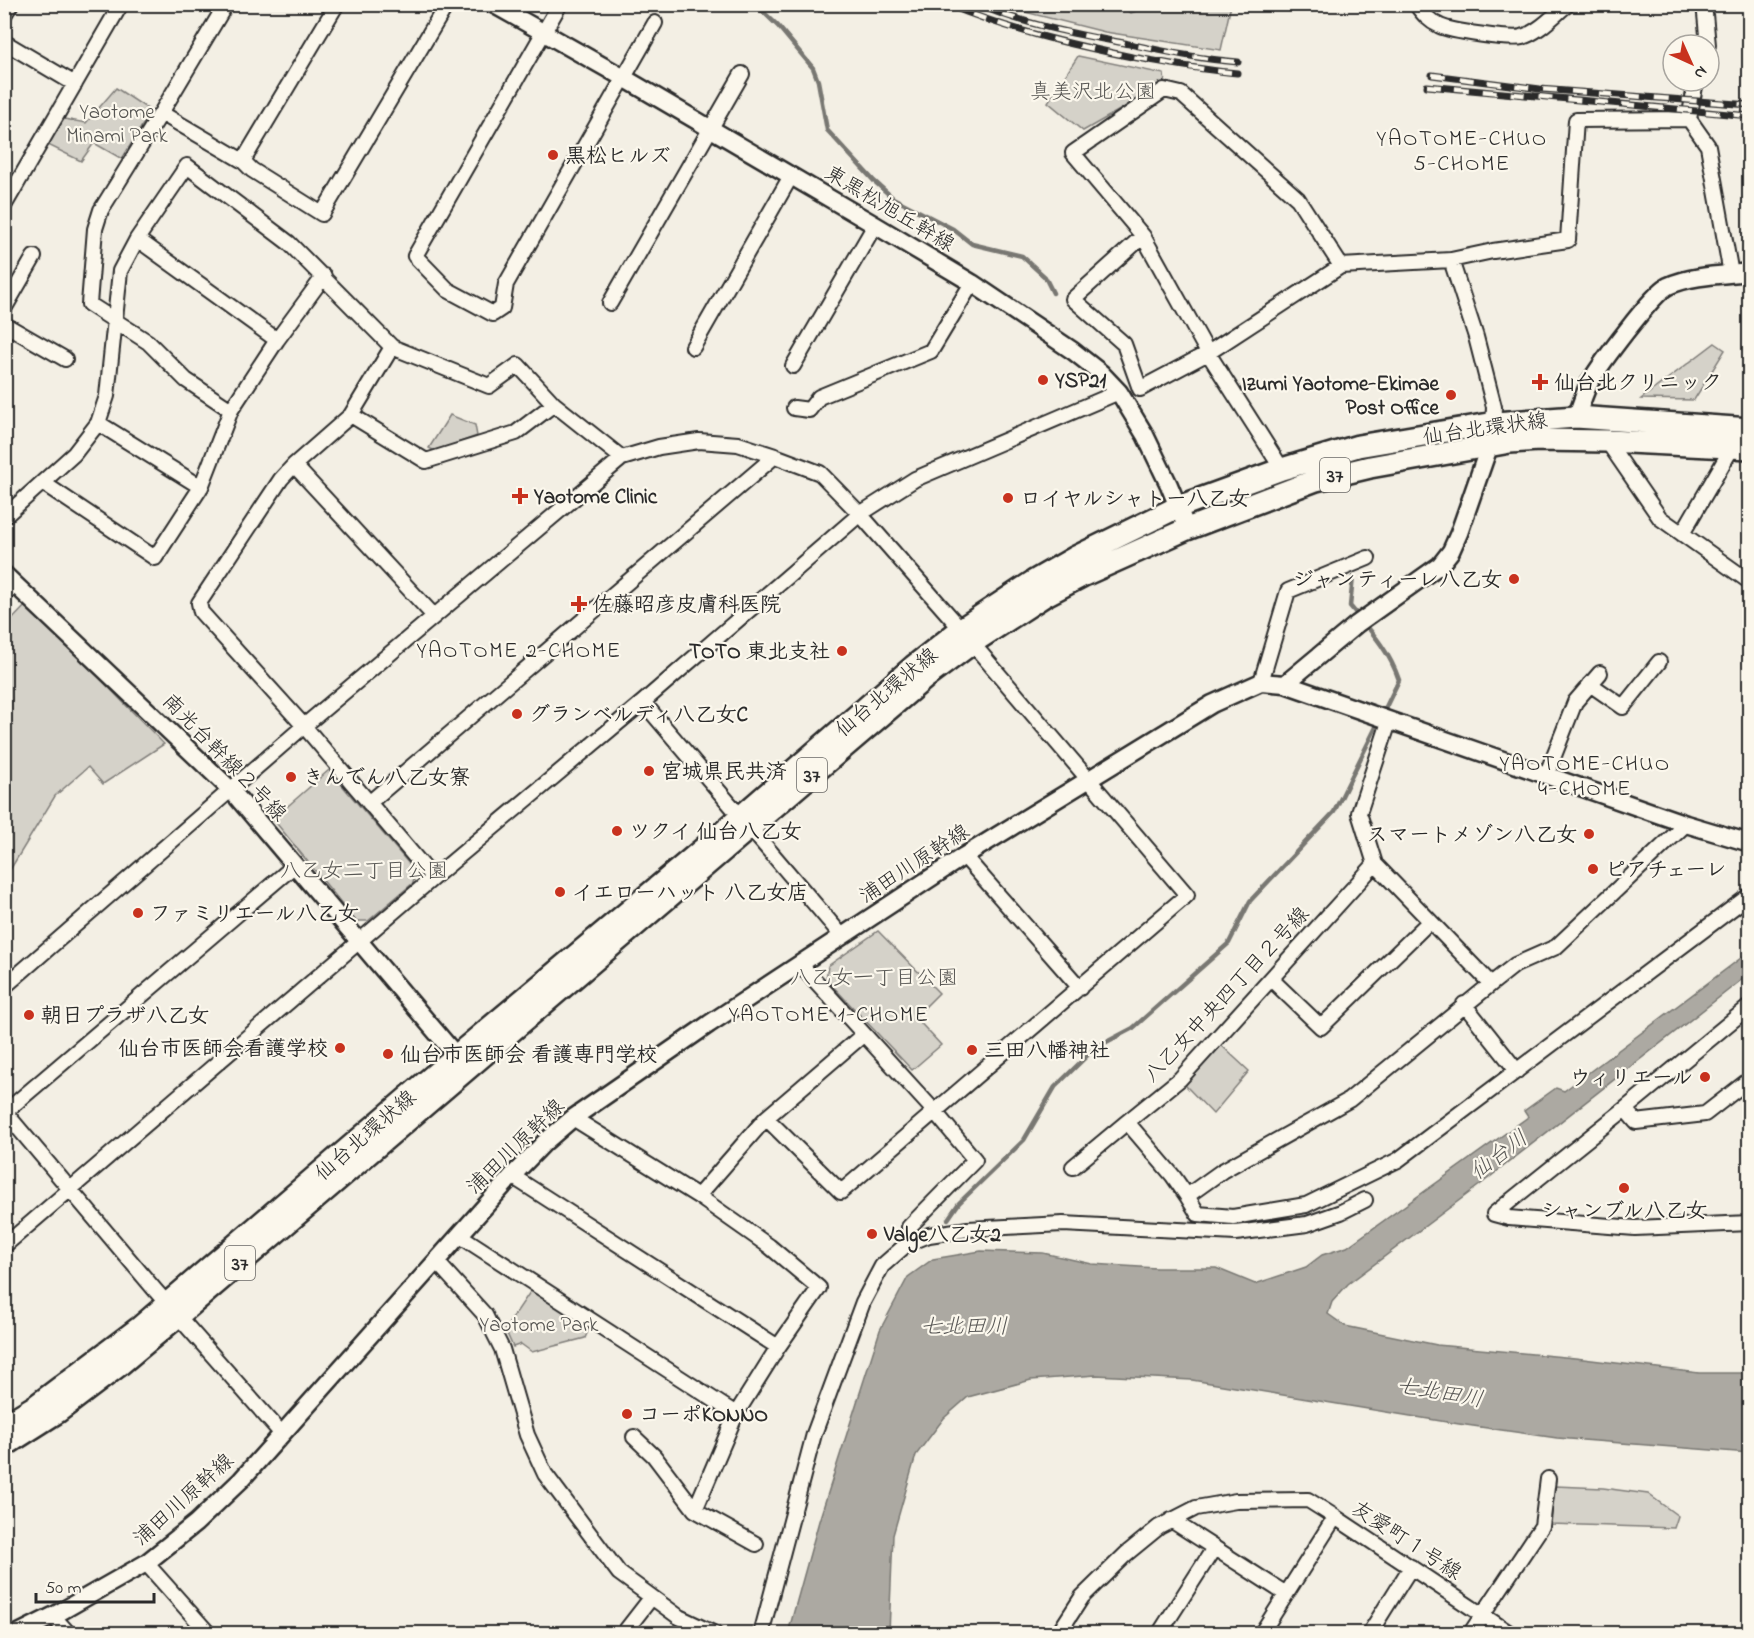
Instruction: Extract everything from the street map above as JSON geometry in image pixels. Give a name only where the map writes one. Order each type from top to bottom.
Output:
[{"type":"main road","name":"仙台北環状線","points":[[967,636],[1054,570],[1178,507],[1282,469],[1358,446],[1495,423],[1576,417],[1749,429]]},
{"type":"main road","name":"仙台北環状線","points":[[4,1446],[59,1411],[462,1062],[745,823],[914,666],[1082,576],[1187,529],[1316,480],[1370,466],[1490,444],[1539,440],[1741,447]]},
{"type":"main road","name":"仙台北環状線","points":[[4,1425],[37,1405],[173,1310]]},
{"type":"street","points":[[4,15],[11,4]]},
{"type":"street","points":[[4,206],[121,4]]},
{"type":"street","points":[[226,4],[101,210],[95,229],[89,304],[148,342],[186,380],[231,410]]},
{"type":"street","points":[[243,161],[337,4]]},
{"type":"street","points":[[161,113],[243,161],[252,170],[322,214],[447,4]]},
{"type":"street","name":"東黒松旭丘幹線","points":[[493,4],[624,78],[972,283],[1073,351],[1101,373],[1119,392],[1145,435],[1187,529]]},
{"type":"street","points":[[560,4],[415,256],[448,290],[493,314],[502,308],[506,284],[655,23]]},
{"type":"street","points":[[1416,4],[1428,19],[1443,28],[1508,38],[1522,37],[1568,4]]},
{"type":"street","points":[[1704,4],[1707,33]]},
{"type":"street","points":[[4,42],[75,84]]},
{"type":"street","points":[[609,303],[742,74]]},
{"type":"street","points":[[1282,469],[1208,352],[1143,236],[1073,153],[1164,90],[1181,94],[1298,199],[1341,266]]},
{"type":"street","points":[[1694,93],[1689,119],[1708,146],[1731,274]]},
{"type":"street","points":[[1143,236],[1073,299],[1124,344],[1140,388],[1208,352],[1341,266],[1451,260],[1568,240],[1576,120],[1689,119]]},
{"type":"street","points":[[4,517],[74,454],[98,423],[107,396],[120,271],[136,239],[187,166],[290,243],[392,347],[489,386],[518,365],[554,404],[622,458]]},
{"type":"street","points":[[693,347],[791,176]]},
{"type":"street","points":[[793,366],[875,225]]},
{"type":"street","points":[[136,239],[277,340]]},
{"type":"street","points":[[4,309],[34,257]]},
{"type":"street","points":[[1285,684],[1362,621],[1440,565],[1451,551],[1490,444],[1495,423],[1494,407],[1476,337],[1451,260]]},
{"type":"street","points":[[1576,417],[1590,382],[1620,340],[1660,291],[1670,285],[1699,278],[1749,272]]},
{"type":"street","points":[[43,483],[155,558],[201,488],[231,410],[277,340],[324,276]]},
{"type":"street","points":[[794,408],[809,410],[819,397],[931,351],[972,283]]},
{"type":"street","points":[[4,324],[65,360]]},
{"type":"street","points":[[392,347],[351,415],[281,479],[199,603],[201,612],[304,726],[433,878]]},
{"type":"street","points":[[4,1246],[433,878],[643,702],[860,514],[915,479],[1119,392]]},
{"type":"street","points":[[351,415],[426,461],[516,433],[554,404]]},
{"type":"street","points":[[98,423],[201,488]]},
{"type":"street","points":[[4,987],[304,726],[622,458],[659,447],[699,441],[738,444],[820,473],[860,514],[967,636],[1187,895],[840,1192],[766,1118]]},
{"type":"street","points":[[1607,441],[1660,518],[1749,582]]},
{"type":"street","points":[[1682,534],[1741,447]]},
{"type":"street","points":[[369,803],[775,456]]},
{"type":"street","points":[[294,465],[434,616]]},
{"type":"street","points":[[1261,682],[1288,591],[1368,558]]},
{"type":"street","name":"南光台幹線２号線","points":[[8,584],[231,789],[462,1062]]},
{"type":"street","points":[[1590,684],[1623,707],[1659,662]]},
{"type":"street","points":[[1546,776],[1575,702],[1600,673]]},
{"type":"street","name":"浦田川原幹線","points":[[17,1634],[146,1563],[234,1487],[512,1176],[545,1142],[573,1118],[709,1024],[964,856],[1212,704],[1261,682],[1285,684],[1686,824],[1749,843]]},
{"type":"street","points":[[643,702],[842,936]]},
{"type":"street","points":[[1380,719],[1359,813],[1375,864],[1491,984]]},
{"type":"street","points":[[1187,1196],[1222,1171],[1349,1100],[1464,1004],[1515,965],[1556,947],[1686,824]]},
{"type":"street","points":[[964,856],[1080,988]]},
{"type":"street","name":"八乙女中央四丁目２号線","points":[[1073,1167],[1180,1079],[1375,864]]},
{"type":"street","points":[[282,1434],[5,1112],[295,865]]},
{"type":"street","points":[[1127,1122],[1173,1176],[1198,1214],[1233,1217],[1306,1205],[1398,1160],[1749,895]]},
{"type":"street","points":[[1271,979],[1321,1027],[1430,921]]},
{"type":"street","points":[[800,964],[935,1112],[975,1160],[909,1227]]},
{"type":"street","points":[[1464,1004],[1517,1071]]},
{"type":"street","points":[[1749,1006],[1494,1214],[1509,1218],[1635,1228],[1749,1223]]},
{"type":"street","points":[[698,1196],[766,1118],[864,1034]]},
{"type":"street","points":[[1625,1109],[1635,1122],[1705,1113],[1749,1079]]},
{"type":"street","points":[[573,1118],[698,1196],[769,1246],[819,1288],[736,1414],[695,1510]]},
{"type":"street","points":[[512,1176],[778,1347]]},
{"type":"street","points":[[761,1634],[814,1434],[863,1302],[882,1266],[907,1244],[929,1235],[968,1229],[1053,1224],[1236,1233],[1307,1224],[1341,1212],[1365,1200]]},
{"type":"street","points":[[459,1235],[736,1414]]},
{"type":"street","points":[[435,1261],[485,1315],[502,1349],[527,1435],[545,1474],[619,1573],[679,1617],[715,1634]]},
{"type":"street","points":[[634,1437],[654,1456],[695,1510],[756,1544]]},
{"type":"street","points":[[1470,1634],[1542,1526],[1548,1479]]},
{"type":"street","points":[[1058,1634],[1082,1597],[1126,1554],[1159,1527],[1196,1508],[1236,1501],[1308,1500],[1335,1517]]},
{"type":"street","name":"友愛町１号線","points":[[1261,1634],[1335,1517],[1511,1634]]},
{"type":"street","points":[[1171,1520],[1286,1594]]},
{"type":"street","points":[[1160,1634],[1214,1548]]},
{"type":"street","points":[[146,1563],[209,1634]]},
{"type":"street","points":[[1369,1634],[1411,1567]]},
{"type":"street","points":[[623,1634],[651,1598]]},
{"type":"street","points":[[53,1616],[69,1634]]},
{"type":"green space","points":[[997,5],[1119,5],[1131,13],[1153,5],[1231,5],[1221,50],[1105,32]]},
{"type":"green space","name":"真美沢北公園","points":[[1078,56],[1164,74],[1165,84],[1083,131],[1048,102]]},
{"type":"green space","name":"Yaotome Minami Park","points":[[116,88],[151,111],[122,159],[94,143],[81,161],[46,144],[59,118],[86,123]]},
{"type":"green space","points":[[1715,343],[1725,350],[1694,400],[1641,399]]},
{"type":"green space","points":[[450,415],[475,425],[477,436],[435,451],[429,448]]},
{"type":"green space","points":[[27,604],[164,744],[103,784],[88,767],[55,796],[5,878],[5,627]]},
{"type":"green space","name":"八乙女二丁目公園","points":[[329,770],[416,872],[413,883],[368,921],[356,921],[273,819]]},
{"type":"green space","name":"八乙女一丁目公園","points":[[878,931],[939,993],[915,1017],[941,1045],[912,1070],[826,979],[828,966]]},
{"type":"green space","points":[[1221,1045],[1249,1071],[1213,1114],[1185,1085]]},
{"type":"green space","name":"Yaotome Park","points":[[532,1289],[590,1326],[585,1338],[532,1352],[521,1344],[513,1347],[505,1329]]},
{"type":"green space","points":[[1555,1486],[1603,1488],[1648,1494],[1678,1516],[1674,1528],[1551,1524]]},
{"type":"water","name":"七北田川","points":[[1749,952],[1749,974],[1481,1184],[1348,1284],[1332,1302],[1328,1314],[1345,1326],[1437,1345],[1699,1373],[1749,1373],[1749,1453],[1557,1438],[1192,1380],[1096,1375],[1031,1380],[968,1397],[944,1418],[916,1455],[893,1535],[889,1633],[788,1633],[819,1521],[880,1330],[908,1277],[933,1259],[981,1251],[1043,1253],[1092,1264],[1156,1268],[1216,1268],[1255,1284],[1306,1267],[1322,1255],[1347,1247],[1528,1117],[1524,1111],[1556,1088],[1564,1091]]},
{"type":"waterway","points":[[755,4],[778,26],[813,68],[818,81],[827,130],[874,181],[893,198],[953,229],[972,244],[1022,256],[1045,277],[1053,293]]},
{"type":"waterway","points":[[1353,577],[1350,606],[1384,650],[1399,680],[1383,713]]},
{"type":"waterway","points":[[948,1219],[959,1203],[1024,1140],[1055,1087],[1095,1048],[1133,1028],[1229,943],[1250,901],[1334,812],[1379,721]]},
{"type":"railway","points":[[946,4],[1014,28],[1084,47],[1171,64],[1237,73]]},
{"type":"railway","points":[[976,4],[1030,23],[1068,32],[1209,59],[1238,62]]},
{"type":"railway","points":[[1432,75],[1540,89],[1750,105]]},
{"type":"railway","points":[[1427,86],[1750,116]]},
{"type":"place","name":"黒松ヒルズ","points":[[553,155]]},
{"type":"place","name":"YSP21","points":[[1043,380]]},
{"type":"place","name":"仙台北クリニック","points":[[1540,382]]},
{"type":"place","name":"Izumi Yaotome-Ekimae Post Office","points":[[1451,395]]},
{"type":"place","name":"Yaotome Clinic","points":[[520,496]]},
{"type":"place","name":"ロイヤルシャトー八乙女","points":[[1008,498]]},
{"type":"place","name":"ジャンティーレ八乙女","points":[[1514,579]]},
{"type":"place","name":"佐藤昭彦皮膚科医院","points":[[579,604]]},
{"type":"place","name":"TOTO 東北支社","points":[[842,651]]},
{"type":"place","name":"グランベルディ八乙女C","points":[[517,714]]},
{"type":"place","name":"宮城県民共済","points":[[649,771]]},
{"type":"place","name":"きんでん八乙女寮","points":[[291,777]]},
{"type":"place","name":"ツクイ 仙台八乙女","points":[[617,831]]},
{"type":"place","name":"スマートメゾン八乙女","points":[[1589,834]]},
{"type":"place","name":"ピアチェーレ","points":[[1593,869]]},
{"type":"place","name":"イエローハット 八乙女店","points":[[560,892]]},
{"type":"place","name":"ファミリエール八乙女","points":[[138,913]]},
{"type":"place","name":"朝日プラザ八乙女","points":[[29,1015]]},
{"type":"place","name":"仙台市医師会看護学校","points":[[340,1048]]},
{"type":"place","name":"三田八幡神社","points":[[972,1050]]},
{"type":"place","name":"仙台市医師会 看護専門学校","points":[[388,1054]]},
{"type":"place","name":"ウィリエール","points":[[1705,1077]]},
{"type":"place","name":"シャンブル八乙女","points":[[1624,1188]]},
{"type":"place","name":"Valge八乙女2","points":[[872,1234]]},
{"type":"place","name":"コーポKONNO","points":[[627,1414]]},
{"type":"district","name":"YAOTOME-CHUO 5-CHOME","points":[[1462,150]]},
{"type":"district","name":"YAOTOME 2-CHOME","points":[[519,649]]},
{"type":"district","name":"YAOTOME-CHUO 4-CHOME","points":[[1585,774]]},
{"type":"district","name":"YAOTOME 1-CHOME","points":[[829,1013]]},
{"type":"water label","name":"仙台川","points":[[1498,1154]]}]
